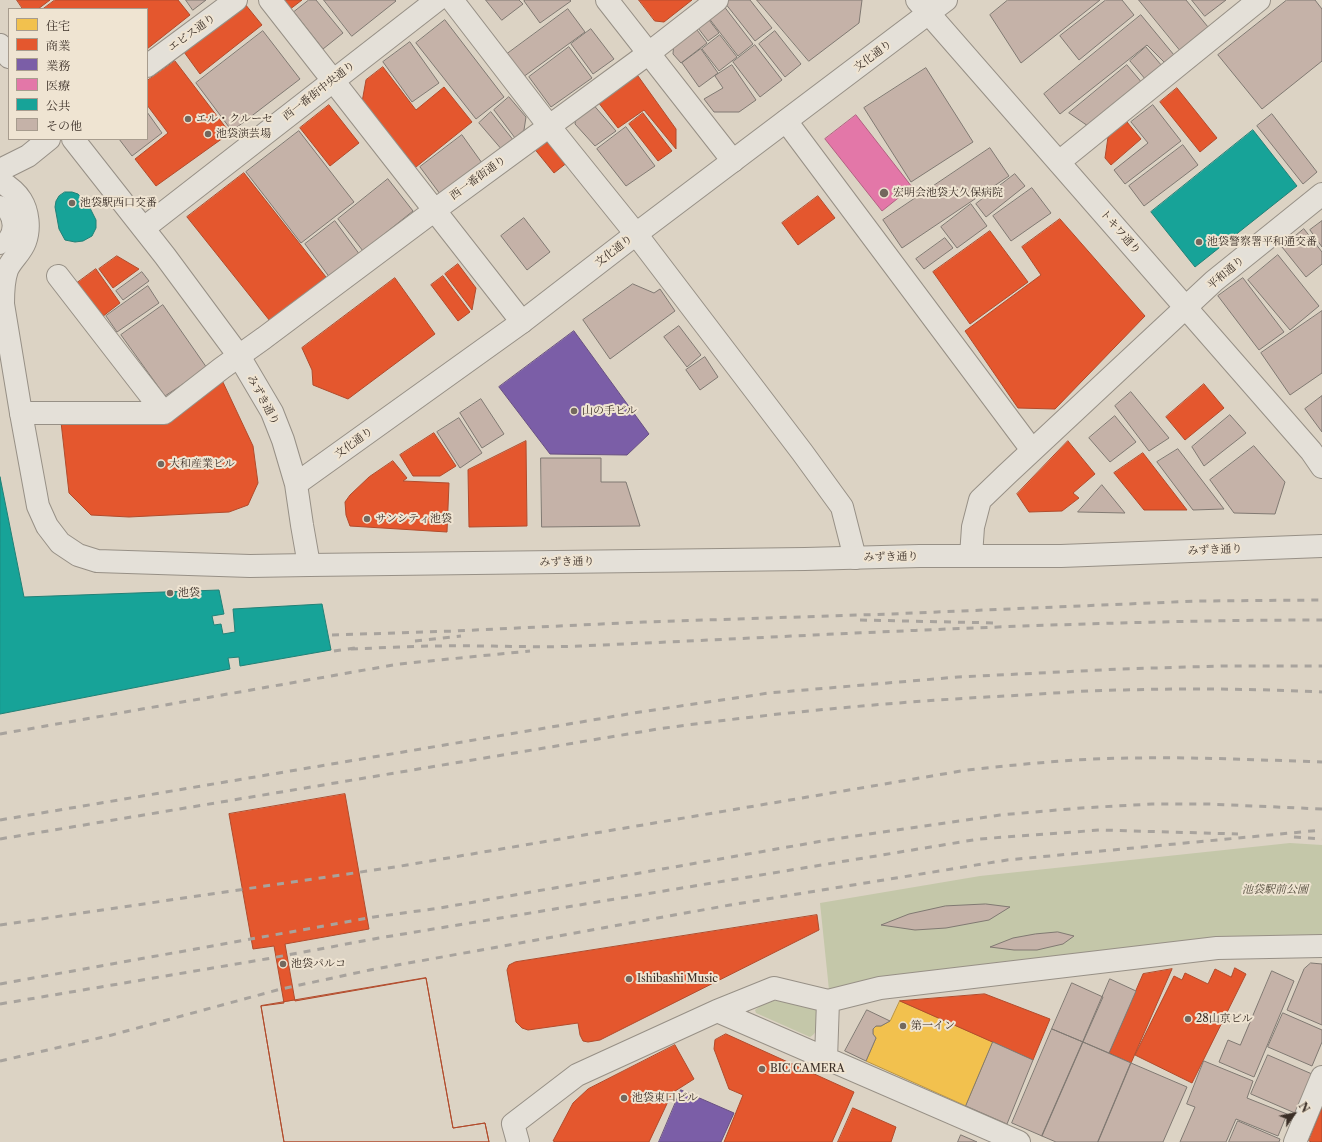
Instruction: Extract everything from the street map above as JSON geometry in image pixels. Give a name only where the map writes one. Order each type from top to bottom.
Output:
[{"type":"street","name":"エビス通り","points":[[148,65],[236,0]]},
{"type":"street","points":[[270,0],[522,322]]},
{"type":"street","name":"西一番街中央通り","points":[[144,228],[332,80],[437,0]]},
{"type":"street","points":[[452,0],[549,126],[636,234],[798,446],[842,507],[855,558]]},
{"type":"street","points":[[607,0],[733,161]]},
{"type":"street","name":"西一番街通り","points":[[164,413],[717,0]]},
{"type":"street","name":"文化通り","points":[[296,484],[522,322],[786,121],[923,7],[946,0]]},
{"type":"street","points":[[1059,162],[1259,0]]},
{"type":"street","name":"トキワ通り","points":[[923,7],[1311,451],[1322,467]]},
{"type":"street","points":[[0,45],[8,56]]},
{"type":"street","points":[[786,121],[1032,450]]},
{"type":"street","points":[[0,170],[28,156],[48,140]]},
{"type":"street","name":"みずき通り","points":[[75,140],[144,228],[239,356],[272,412],[283,440],[296,484],[309,565],[1061,556],[1322,546]]},
{"type":"street","points":[[0,181],[10,187],[21,199],[27,217],[25,241],[6,271],[3,304],[38,506],[47,526],[60,543],[78,555],[97,561],[250,566],[309,565]]},
{"type":"street","name":"平和通り","points":[[971,556],[973,527],[980,500],[1214,281],[1322,194]]},
{"type":"street","points":[[58,276],[164,413]]},
{"type":"street","points":[[21,413],[164,413]]},
{"type":"street","points":[[518,1142],[513,1124],[577,1075],[717,1011],[774,988],[828,1001],[880,988],[1217,948],[1322,946]]},
{"type":"street","points":[[826,1059],[828,1001]]},
{"type":"street","points":[[717,1011],[1019,1142]]},
{"type":"street","points":[[1295,1142],[1322,1077]]},
{"type":"lane","points":[[0,205],[8,213],[12,221],[12,229],[9,237],[0,245]]},
{"type":"green space","name":"池袋駅前公園","points":[[1290,843],[1322,845],[1322,936],[1225,937],[885,977],[829,990],[820,903],[980,876]]},
{"type":"green space","points":[[767,1001],[781,1001],[817,1009],[817,1029],[810,1037],[756,1013],[755,1010]]},
{"type":"building: 住宅","points":[[900,1001],[993,1042],[966,1106],[866,1061],[876,1038],[873,1034],[873,1029],[876,1026],[881,1026],[890,1021]]},
{"type":"building: 商業","points":[[17,0],[50,0],[39,8],[22,8]]},
{"type":"building: 商業","points":[[55,0],[178,0],[190,15],[148,48],[148,8],[44,8]]},
{"type":"building: 商業","points":[[282,0],[302,0],[289,10]]},
{"type":"building: 商業","points":[[639,0],[692,0],[664,22],[655,21]]},
{"type":"building: 商業","points":[[245,4],[262,25],[200,74],[184,52]]},
{"type":"building: 商業","name":"エル・クルーセ","points":[[175,61],[230,133],[156,186],[135,159],[168,133],[148,106],[148,80]]},
{"type":"building: 商業","points":[[383,67],[416,110],[444,87],[472,122],[416,167],[362,102],[366,80]]},
{"type":"building: 商業","points":[[628,73],[638,76],[676,129],[676,149],[644,110],[618,128],[595,98]]},
{"type":"building: 商業","points":[[1177,88],[1217,138],[1200,152],[1160,102]]},
{"type":"building: 商業","points":[[329,105],[359,143],[330,166],[300,128]]},
{"type":"building: 商業","points":[[643,113],[672,151],[658,161],[629,124]]},
{"type":"building: 商業","points":[[1127,122],[1141,139],[1111,165],[1105,158],[1108,137]]},
{"type":"building: 商業","points":[[545,137],[573,158],[554,173],[533,147]]},
{"type":"building: 商業","points":[[244,173],[326,277],[270,321],[187,217]]},
{"type":"building: 商業","points":[[818,196],[835,218],[798,245],[782,223]]},
{"type":"building: 商業","points":[[1060,219],[1145,316],[1055,409],[1018,408],[965,331],[1041,275],[1022,247]]},
{"type":"building: 商業","points":[[990,231],[1028,282],[970,324],[933,272]]},
{"type":"building: 商業","points":[[117,256],[139,269],[113,288],[99,269]]},
{"type":"building: 商業","points":[[458,264],[476,288],[472,310],[445,274]]},
{"type":"building: 商業","points":[[96,269],[120,303],[102,317],[77,283]]},
{"type":"building: 商業","points":[[443,276],[470,312],[458,321],[431,285]]},
{"type":"building: 商業","points":[[395,278],[435,334],[348,399],[313,385],[312,370],[302,348]]},
{"type":"building: 商業","name":"大和産業ビル","points":[[221,378],[253,446],[258,483],[248,505],[229,512],[129,517],[91,515],[69,493],[61,422],[170,418]]},
{"type":"building: 商業","points":[[1204,384],[1224,408],[1185,440],[1166,417]]},
{"type":"building: 商業","points":[[434,433],[456,466],[440,476],[413,476],[400,455]]},
{"type":"building: 商業","points":[[526,441],[527,526],[469,527],[468,470]]},
{"type":"building: 商業","points":[[1068,441],[1095,474],[1073,493],[1079,498],[1062,511],[1029,512],[1017,494]]},
{"type":"building: 商業","points":[[1143,453],[1187,510],[1144,510],[1114,473]]},
{"type":"building: 商業","points":[[393,461],[407,478],[403,481],[449,483],[447,532],[350,526],[346,515],[345,502],[350,495],[369,477]]},
{"type":"building: 商業","name":"池袋パルコ","points":[[345,794],[369,929],[285,944],[295,1001],[426,978],[453,1128],[485,1123],[489,1142],[284,1142],[261,1006],[284,1003],[274,946],[253,949],[229,814]]},
{"type":"building: 商業","points":[[817,915],[819,930],[600,1040],[588,1042],[583,1041],[580,1035],[578,1023],[528,1030],[522,1028],[516,1022],[507,970],[509,965],[515,962]]},
{"type":"building: 商業","name":"28山京ビル","points":[[1235,968],[1246,974],[1192,1083],[1135,1055],[1174,976],[1182,980],[1185,973],[1208,984],[1215,969],[1231,977]]},
{"type":"building: 商業","points":[[1172,969],[1131,1063],[1109,1053],[1143,974]]},
{"type":"building: 商業","name":"池袋パルコ","points":[[426,978],[453,1128],[485,1123],[489,1142],[284,1142],[261,1006]]},
{"type":"building: 商業","points":[[985,994],[1050,1019],[1033,1060],[900,1001]]},
{"type":"building: 商業","name":"BIC CAMERA","points":[[726,1034],[854,1092],[832,1142],[724,1142],[743,1095],[729,1089],[714,1049],[715,1040]]},
{"type":"building: 商業","name":"池袋東口ビル","points":[[675,1045],[694,1079],[672,1093],[649,1142],[553,1141],[573,1103],[588,1089]]},
{"type":"building: 商業","points":[[853,1108],[896,1127],[891,1142],[838,1142]]},
{"type":"building: 商業","points":[[1322,1108],[1322,1142],[1309,1141]]},
{"type":"building: 業務","name":"山の手ビル","points":[[574,331],[649,434],[627,455],[550,454],[499,387]]},
{"type":"building: 業務","points":[[681,1090],[734,1113],[721,1142],[659,1142]]},
{"type":"building: 医療","points":[[856,115],[912,187],[882,211],[825,139]]},
{"type":"building: 公共","points":[[1253,130],[1297,186],[1195,267],[1151,212]]},
{"type":"building: 公共","points":[[65,192],[78,194],[90,208],[96,220],[96,228],[92,236],[83,241],[75,242],[65,240],[59,229],[55,207],[59,196]]},
{"type":"building: 公共","name":"池袋","points":[[0,477],[24,597],[219,590],[224,614],[212,616],[214,625],[221,624],[223,634],[235,632],[233,609],[322,604],[331,650],[240,666],[239,657],[228,658],[230,669],[0,714]]},
{"type":"building: その他","points":[[186,0],[206,0],[193,10]]},
{"type":"building: その他","points":[[309,0],[316,0],[343,33],[323,49],[294,12]]},
{"type":"building: その他","points":[[324,0],[395,0],[396,1],[352,36]]},
{"type":"building: その他","points":[[486,0],[519,0],[523,4],[502,20]]},
{"type":"building: その他","points":[[729,0],[750,0],[772,28],[755,41],[725,3]]},
{"type":"building: その他","points":[[757,0],[862,0],[859,23],[809,61]]},
{"type":"building: その他","points":[[1008,0],[1100,0],[1021,63],[990,15]]},
{"type":"building: その他","points":[[1106,0],[1122,0],[1134,15],[1079,60],[1060,36]]},
{"type":"building: その他","points":[[1139,0],[1186,0],[1208,27],[1180,50]]},
{"type":"building: その他","points":[[1192,0],[1226,0],[1205,16]]},
{"type":"building: その他","points":[[1287,0],[1315,0],[1322,9],[1322,61],[1262,109],[1218,55]]},
{"type":"building: その他","points":[[524,1],[571,1],[540,23]]},
{"type":"building: その他","points":[[723,5],[753,44],[738,56],[708,17]]},
{"type":"building: その他","points":[[568,9],[585,32],[519,80],[503,57]]},
{"type":"building: その他","points":[[1141,15],[1174,55],[1165,63],[1147,45],[1060,114],[1044,94]]},
{"type":"building: その他","points":[[706,16],[719,33],[708,41],[695,24]]},
{"type":"building: その他","points":[[445,20],[504,97],[476,119],[416,43]]},
{"type":"building: その他","points":[[694,26],[707,43],[681,63],[673,54],[674,40]]},
{"type":"building: その他","points":[[591,29],[614,59],[593,74],[571,44]]},
{"type":"building: その他","points":[[263,31],[300,79],[232,131],[196,83]]},
{"type":"building: その他","points":[[775,31],[801,64],[785,77],[759,44]]},
{"type":"building: その他","points":[[720,35],[737,57],[719,71],[702,49]]},
{"type":"building: その他","points":[[410,42],[439,83],[412,102],[383,62]]},
{"type":"building: その他","points":[[755,45],[782,80],[760,97],[733,62]]},
{"type":"building: その他","points":[[569,47],[592,78],[551,107],[529,77]]},
{"type":"building: その他","points":[[1146,47],[1162,66],[1146,80],[1130,61]]},
{"type":"building: その他","points":[[701,49],[718,73],[699,87],[682,63]]},
{"type":"building: その他","points":[[732,65],[756,100],[739,112],[714,112],[704,99],[723,88],[715,76]]},
{"type":"building: その他","points":[[1127,65],[1143,84],[1088,126],[1069,113]]},
{"type":"building: その他","points":[[926,68],[973,142],[911,182],[864,108]]},
{"type":"building: その他","points":[[509,97],[526,117],[524,130],[515,138],[494,110]]},
{"type":"building: その他","points":[[591,102],[616,131],[595,146],[575,124],[577,112]]},
{"type":"building: その他","points":[[1153,105],[1181,141],[1125,184],[1114,170],[1148,143],[1131,122]]},
{"type":"building: その他","points":[[491,112],[514,141],[503,151],[479,123]]},
{"type":"building: その他","points":[[148,113],[162,133],[132,156],[120,140],[148,140]]},
{"type":"building: その他","points":[[1272,114],[1317,172],[1303,184],[1257,126]]},
{"type":"building: その他","points":[[626,127],[655,166],[626,186],[597,149]]},
{"type":"building: その他","points":[[299,131],[354,202],[301,243],[246,172]]},
{"type":"building: その他","points":[[462,135],[482,163],[440,194],[420,167]]},
{"type":"building: その他","points":[[1183,145],[1198,165],[1144,206],[1129,186]]},
{"type":"building: その他","points":[[990,148],[1009,176],[902,248],[883,220]]},
{"type":"building: その他","points":[[1015,174],[1025,186],[986,217],[976,204]]},
{"type":"building: その他","points":[[388,179],[413,211],[363,251],[338,219]]},
{"type":"building: その他","points":[[1032,188],[1051,213],[1011,241],[993,216]]},
{"type":"building: その他","points":[[971,204],[987,226],[957,248],[941,227]]},
{"type":"building: その他","points":[[524,218],[550,252],[527,270],[501,236]]},
{"type":"building: その他","points":[[335,221],[360,255],[330,278],[305,244]]},
{"type":"building: その他","points":[[1322,221],[1322,247],[1310,230]]},
{"type":"building: その他","points":[[1304,229],[1322,252],[1322,264],[1306,277],[1282,247]]},
{"type":"building: その他","points":[[945,238],[953,248],[924,269],[916,259]]},
{"type":"building: その他","points":[[1278,255],[1319,306],[1290,330],[1248,280]]},
{"type":"building: その他","points":[[142,272],[149,281],[123,300],[116,291]]},
{"type":"building: その他","points":[[1243,278],[1284,332],[1259,350],[1218,296]]},
{"type":"building: その他","points":[[633,284],[654,293],[660,289],[675,311],[610,359],[583,320]]},
{"type":"building: その他","points":[[148,286],[159,303],[117,332],[106,316]]},
{"type":"building: その他","points":[[163,305],[207,368],[165,396],[121,335]]},
{"type":"building: その他","points":[[1322,311],[1322,373],[1290,395],[1261,353]]},
{"type":"building: その他","points":[[679,326],[701,355],[687,367],[664,337]]},
{"type":"building: その他","points":[[705,357],[718,377],[700,390],[686,370]]},
{"type":"building: その他","points":[[1131,392],[1169,438],[1149,451],[1115,406]]},
{"type":"building: その他","points":[[1322,396],[1322,432],[1305,409]]},
{"type":"building: その他","points":[[481,399],[504,434],[482,448],[460,413]]},
{"type":"building: その他","points":[[1230,415],[1246,433],[1204,466],[1192,447]]},
{"type":"building: その他","points":[[1115,416],[1136,442],[1110,462],[1089,438]]},
{"type":"building: その他","points":[[459,418],[482,453],[460,468],[437,432]]},
{"type":"building: その他","points":[[1254,446],[1285,482],[1275,514],[1234,513],[1210,480]]},
{"type":"building: その他","points":[[1178,449],[1224,509],[1193,510],[1157,462]]},
{"type":"building: その他","points":[[541,458],[601,458],[601,482],[626,482],[640,526],[542,527]]},
{"type":"building: その他","points":[[1102,485],[1125,513],[1078,512]]},
{"type":"building: その他","points":[[986,904],[1010,907],[989,920],[946,928],[915,930],[881,925],[909,914],[945,906]]},
{"type":"building: その他","points":[[1058,932],[1074,936],[1063,944],[1037,950],[1014,950],[990,947],[1013,938]]},
{"type":"building: その他","points":[[1311,963],[1322,964],[1322,1025],[1287,1010],[1304,969]]},
{"type":"building: その他","points":[[1272,971],[1294,981],[1254,1077],[1219,1062],[1228,1040],[1240,1045]]},
{"type":"building: その他","points":[[1110,979],[1136,991],[1109,1053],[1083,1042]]},
{"type":"building: その他","points":[[1072,983],[1103,997],[1083,1042],[1052,1029]]},
{"type":"building: その他","points":[[867,1010],[890,1021],[881,1026],[876,1026],[873,1029],[873,1034],[876,1038],[866,1061],[845,1051]]},
{"type":"building: その他","points":[[1283,1013],[1322,1030],[1322,1042],[1312,1066],[1268,1047]]},
{"type":"building: その他","points":[[1052,1029],[1083,1042],[1042,1136],[1012,1123]]},
{"type":"building: その他","points":[[993,1042],[1033,1060],[1007,1124],[966,1106]]},
{"type":"building: その他","points":[[1083,1042],[1131,1063],[1098,1142],[1056,1142],[1042,1136]]},
{"type":"building: その他","points":[[1268,1055],[1312,1074],[1295,1113],[1251,1094]]},
{"type":"building: その他","points":[[1204,1061],[1253,1081],[1247,1098],[1287,1114],[1278,1136],[1236,1119],[1226,1142],[1180,1142],[1195,1107],[1187,1104]]},
{"type":"building: その他","points":[[1131,1063],[1187,1087],[1163,1142],[1098,1142]]},
{"type":"building: その他","points":[[1238,1121],[1280,1139],[1279,1142],[1229,1142]]},
{"type":"building: その他","points":[[961,1135],[977,1142],[958,1142]]},
{"type":"railway","points":[[332,635],[1198,601],[1322,600]]},
{"type":"railway","points":[[860,620],[996,623]]},
{"type":"railway","points":[[351,649],[428,646],[562,647],[1044,625],[1322,620]]},
{"type":"railway","points":[[415,641],[461,636]]},
{"type":"railway","points":[[334,651],[355,648]]},
{"type":"railway","points":[[0,734],[399,664],[530,651]]},
{"type":"railway","points":[[0,820],[640,712],[769,693],[958,677],[1121,669],[1221,666],[1322,666]]},
{"type":"railway","points":[[0,839],[658,729],[750,717],[887,704],[1087,691],[1199,689],[1322,692]]},
{"type":"railway","points":[[0,925],[395,867],[967,770],[1116,758],[1206,758],[1322,762]]},
{"type":"railway","points":[[0,984],[374,917],[440,908],[828,840],[1000,815],[1152,804],[1208,804],[1322,809]]},
{"type":"railway","points":[[0,1004],[266,959],[379,938],[979,839],[1100,830],[1238,834]]},
{"type":"railway","points":[[0,1061],[108,1036],[281,989],[370,970],[730,905],[1007,860],[1322,830]]},
{"type":"railway","points":[[1294,837],[1322,839]]},
{"type":"place","name":"エル・クルーセ","points":[[188,119]]},
{"type":"place","name":"池袋演芸場","points":[[208,134]]},
{"type":"place","name":"宏明会池袋大久保病院","points":[[884,193]]},
{"type":"place","name":"池袋駅西口交番","points":[[72,203]]},
{"type":"place","name":"池袋警察署平和通交番","points":[[1199,242]]},
{"type":"place","name":"山の手ビル","points":[[574,411]]},
{"type":"place","name":"大和産業ビル","points":[[161,464]]},
{"type":"place","name":"サンシティ池袋","points":[[367,519]]},
{"type":"place","name":"池袋","points":[[170,593]]},
{"type":"place","name":"池袋パルコ","points":[[283,964]]},
{"type":"place","name":"Ishibashi Music","points":[[629,979]]},
{"type":"place","name":"28山京ビル","points":[[1188,1019]]},
{"type":"place","name":"第一イン","points":[[903,1026]]},
{"type":"place","name":"BIC CAMERA","points":[[762,1069]]},
{"type":"place","name":"池袋東口ビル","points":[[624,1098]]}]
